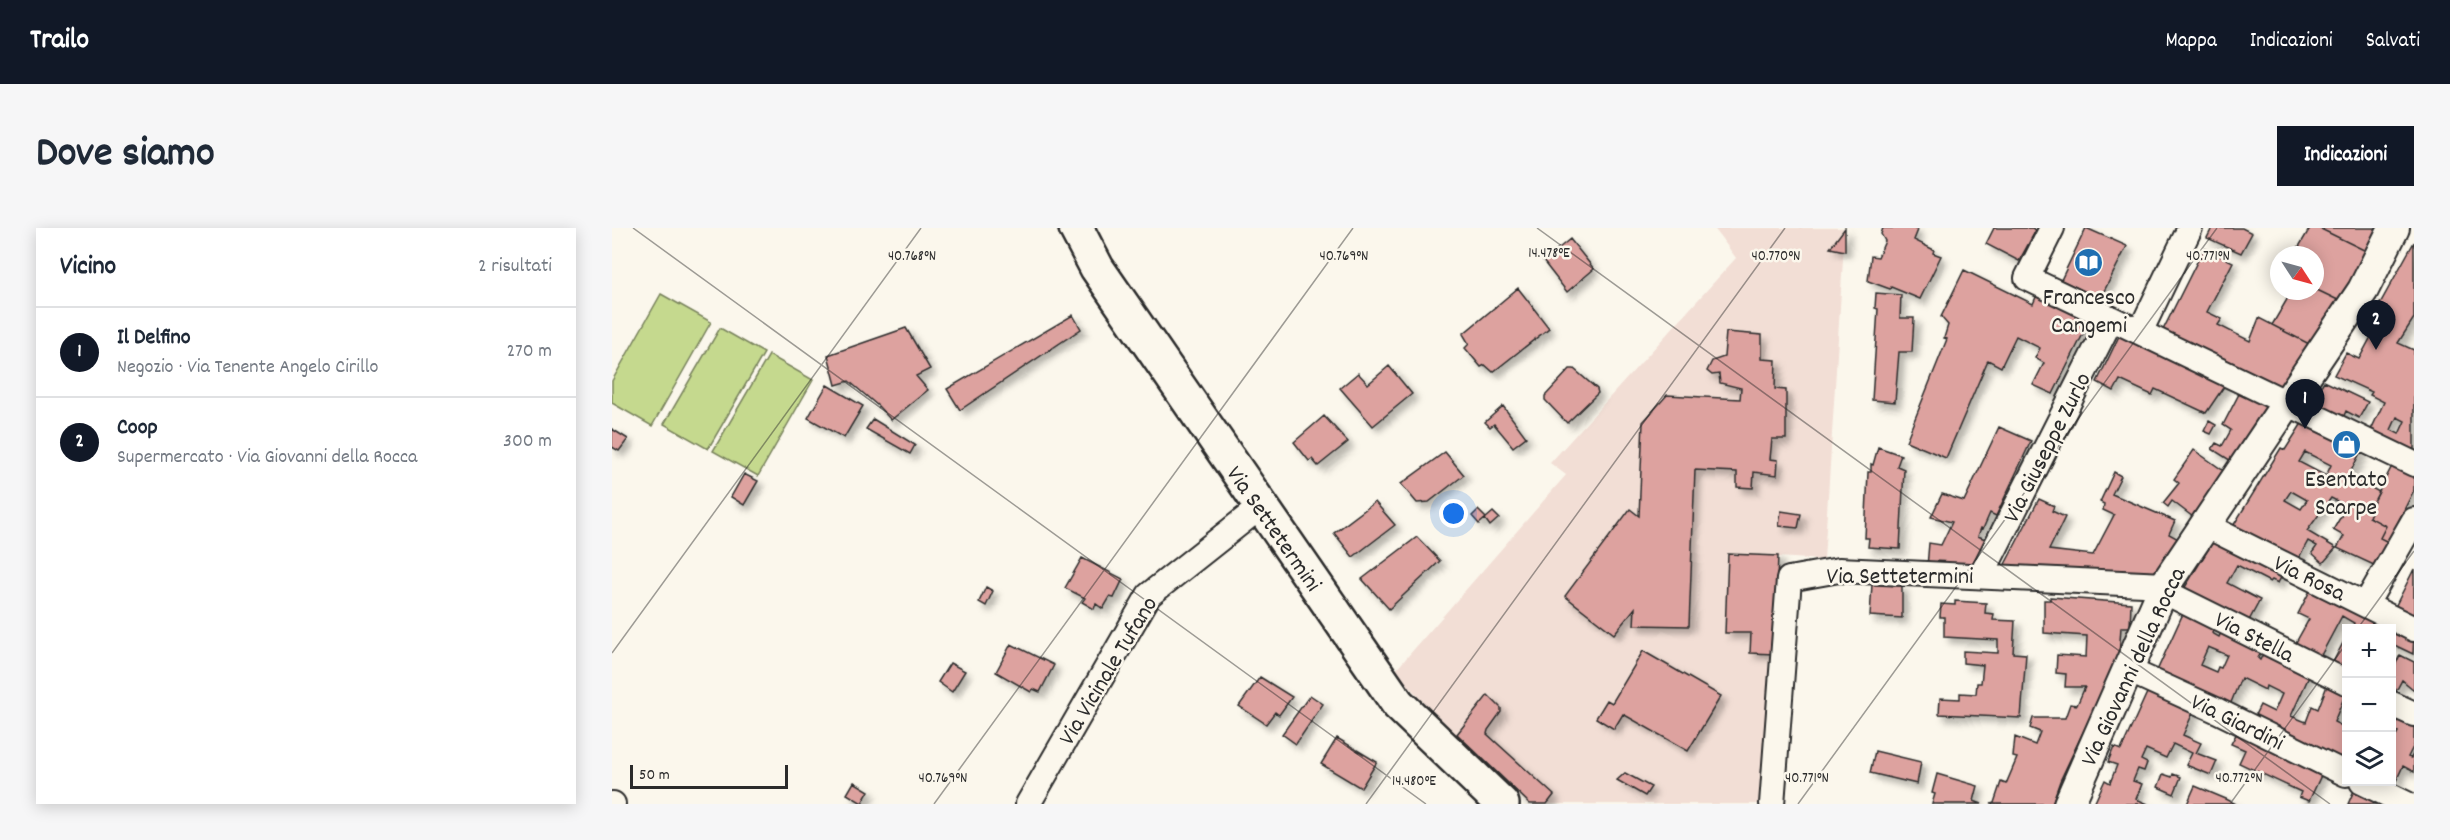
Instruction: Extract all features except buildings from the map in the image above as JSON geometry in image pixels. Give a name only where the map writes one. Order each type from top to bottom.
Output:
[{"type":"main road","name":"Via Settetermini","points":[[1076,228],[1097,268],[1398,704],[1502,804]]},
{"type":"street","points":[[2052,228],[2027,278],[2414,464]]},
{"type":"street","points":[[2140,332],[2190,228]]},
{"type":"street","name":"Via Giovanni della Rocca","points":[[2069,804],[2164,588],[2363,290],[2394,228]]},
{"type":"street","name":"Via Giuseppe Zurlo","points":[[1981,576],[2111,319]]},
{"type":"street","name":"Via Vicinale Tufano","points":[[1028,804],[1149,595],[1260,507]]},
{"type":"street","points":[[2366,604],[2414,520]]},
{"type":"street","name":"Via Rosa","points":[[2205,525],[2414,629]]},
{"type":"street","name":"Via Settetermini","points":[[1772,804],[1789,579],[1839,570],[1981,576],[2164,588]]},
{"type":"street","name":"Via Stella","points":[[2164,588],[2342,680]]},
{"type":"street","name":"Via Giardini","points":[[2128,670],[2342,772]]},
{"type":"street","points":[[2396,706],[2414,714]]},
{"type":"street","points":[[2370,786],[2408,804]]},
{"type":"shaded area","points":[[1714,228],[1845,228],[1824,560],[1778,557],[1774,654],[1759,804],[1528,804],[1447,728],[1395,671],[1566,475],[1550,463],[1736,258]]},
{"type":"green space","points":[[661,294],[711,322],[652,426],[612,403],[612,381]]},
{"type":"green space","points":[[720,328],[764,353],[708,449],[664,424]]},
{"type":"green space","points":[[769,355],[813,380],[758,476],[713,451]]},
{"type":"place","name":"Francesco Cangemi","points":[[2089,263]]},
{"type":"place","name":"Coop","points":[[2376,350]]},
{"type":"place","name":"Il Delfino","points":[[2305,429]]},
{"type":"place","name":"Esentato Scarpe","points":[[2346,445]]}]
